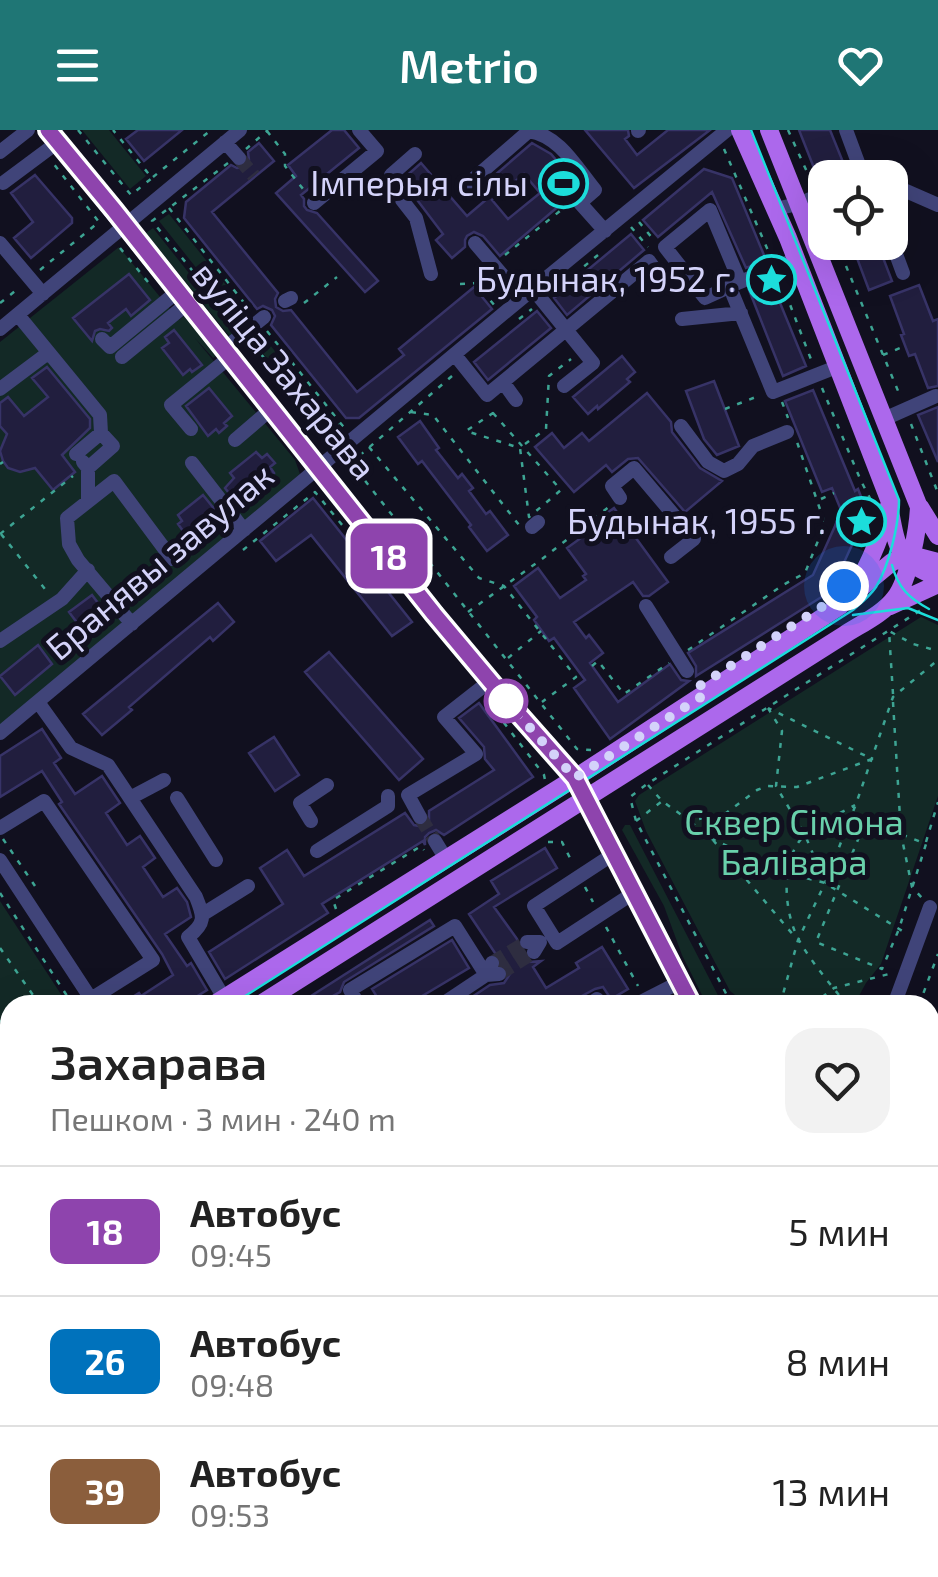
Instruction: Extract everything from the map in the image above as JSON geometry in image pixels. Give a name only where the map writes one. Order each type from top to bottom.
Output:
[{"type":"main road","points":[[740,130],[796,259],[890,502],[882,506]]},
{"type":"main road","points":[[769,130],[919,506],[938,536]]},
{"type":"main road","name":"вуліца Захарава","points":[[50,141],[126,225],[490,681],[575,778],[687,995]]},
{"type":"main road","points":[[850,596],[878,540],[882,506]]},
{"type":"main road","points":[[882,506],[908,558],[918,570],[938,580]]},
{"type":"main road","points":[[885,608],[898,595],[919,506]]},
{"type":"main road","points":[[230,995],[575,778],[694,681],[840,606],[892,562],[908,558],[938,562]]},
{"type":"main road","points":[[275,995],[885,608],[938,580]]},
{"type":"street","points":[[0,152],[28,130]]},
{"type":"street","points":[[1,327],[240,130]]},
{"type":"street","points":[[314,203],[377,151],[359,130]]},
{"type":"street","name":"Бранявы завулак","points":[[0,733],[319,468],[459,360],[727,130]]},
{"type":"street","points":[[846,130],[856,160]]},
{"type":"street","points":[[463,188],[529,131],[536,132],[557,142],[594,190],[580,203],[605,231]]},
{"type":"street","points":[[2,183],[50,141]]},
{"type":"street","points":[[225,142],[238,157]]},
{"type":"street","points":[[415,154],[391,175],[391,186],[416,218],[431,274]]},
{"type":"street","points":[[908,192],[938,205]]},
{"type":"street","points":[[775,209],[808,200]]},
{"type":"street","points":[[796,259],[736,289],[705,298],[665,248],[710,210],[736,289],[740,314],[775,392],[838,366]]},
{"type":"street","points":[[0,242],[44,294]]},
{"type":"street","points":[[475,243],[533,296],[593,363],[564,386]]},
{"type":"street","points":[[898,260],[903,272]]},
{"type":"street","points":[[459,360],[487,394],[650,262],[664,283]]},
{"type":"street","points":[[102,339],[110,347],[183,297]]},
{"type":"street","points":[[122,357],[183,297]]},
{"type":"street","points":[[682,319],[740,314]]},
{"type":"street","points":[[18,315],[100,415],[101,433],[113,446],[82,458],[88,501]]},
{"type":"street","points":[[191,429],[171,406],[262,319]]},
{"type":"street","points":[[0,389],[48,352]]},
{"type":"street","points":[[503,382],[516,400]]},
{"type":"street","points":[[884,420],[936,396]]},
{"type":"street","points":[[235,440],[271,408]]},
{"type":"street","points":[[680,426],[708,462],[724,471],[738,464],[753,446],[787,432]]},
{"type":"street","points":[[192,463],[244,530]]},
{"type":"street","points":[[616,492],[634,468],[694,538],[671,557]]},
{"type":"street","points":[[132,624],[68,544],[67,518],[114,482],[172,558]]},
{"type":"street","points":[[0,641],[56,603],[88,570]]},
{"type":"street","points":[[646,606],[694,681]]},
{"type":"street","points":[[420,817],[408,795],[476,754],[444,717],[490,681]]},
{"type":"street","points":[[38,702],[71,748],[108,765],[196,897],[203,914],[200,928],[188,937],[216,995]]},
{"type":"street","points":[[130,798],[164,780]]},
{"type":"street","points":[[311,821],[300,802],[327,786]]},
{"type":"street","points":[[317,851],[388,806],[388,796]]},
{"type":"street","points":[[178,798],[216,860]]},
{"type":"street","points":[[0,828],[44,801],[152,960],[103,995]]},
{"type":"street","points":[[436,841],[446,859]]},
{"type":"street","points":[[615,853],[534,906],[538,942],[557,942],[635,892]]},
{"type":"street","points":[[0,860],[88,995]]},
{"type":"street","points":[[203,914],[248,886]]},
{"type":"street","points":[[897,995],[906,970],[925,940],[930,907]]},
{"type":"street","points":[[353,995],[350,990],[455,926],[492,971],[456,995]]},
{"type":"street","points":[[654,995],[680,982]]},
{"type":"path","points":[[78,130],[131,195],[211,130]]},
{"type":"path","points":[[122,130],[115,132],[152,178]]},
{"type":"path","points":[[152,221],[268,130],[285,154],[285,166],[314,203]]},
{"type":"path","points":[[788,130],[808,171]]},
{"type":"path","points":[[0,304],[100,222],[50,141]]},
{"type":"path","points":[[725,148],[861,482],[882,506]]},
{"type":"path","points":[[503,257],[573,200],[580,203]]},
{"type":"path","points":[[169,208],[262,319],[349,434]]},
{"type":"path","points":[[638,221],[660,248],[665,248]]},
{"type":"path","points":[[631,226],[652,251],[650,262]]},
{"type":"path","points":[[516,321],[533,296],[605,248]]},
{"type":"path","points":[[843,260],[937,491]]},
{"type":"path","points":[[292,302],[337,278]]},
{"type":"path","points":[[460,284],[476,283],[499,310]]},
{"type":"path","points":[[883,355],[905,346]]},
{"type":"path","points":[[521,447],[546,429],[549,376],[582,350]]},
{"type":"path","points":[[459,360],[351,464],[577,750],[599,751]]},
{"type":"path","points":[[592,666],[598,661],[624,694],[805,573],[822,531],[823,518],[775,392],[725,409]]},
{"type":"path","points":[[409,412],[433,415],[529,524]]},
{"type":"path","points":[[493,412],[562,490],[529,517],[521,447],[466,431],[493,412]]},
{"type":"path","points":[[326,436],[341,424]]},
{"type":"path","points":[[369,447],[479,578],[504,586],[579,676],[541,702]]},
{"type":"path","points":[[56,603],[0,534],[82,458]]},
{"type":"path","points":[[852,485],[861,482]]},
{"type":"path","points":[[467,612],[616,492]]},
{"type":"path","points":[[818,500],[834,493]]},
{"type":"path","points":[[770,594],[774,600]]},
{"type":"path","points":[[728,995],[636,822],[630,797],[925,607]]},
{"type":"path","points":[[507,659],[541,631]]},
{"type":"path","points":[[889,631],[913,644],[938,650]]},
{"type":"path","points":[[889,631],[901,834],[912,887],[930,907]]},
{"type":"path","points":[[783,995],[798,940],[856,804],[893,697],[938,660]]},
{"type":"path","points":[[767,707],[872,759]]},
{"type":"path","points":[[767,707],[782,731],[776,786],[805,835],[825,882]]},
{"type":"path","points":[[690,821],[726,813],[767,786],[798,787],[872,759]]},
{"type":"path","points":[[647,784],[662,801],[712,839],[839,995]]},
{"type":"path","points":[[636,822],[662,801]]},
{"type":"path","points":[[926,844],[866,820],[816,942],[882,968],[899,929],[926,844],[938,802]]},
{"type":"path","points":[[798,940],[788,907],[786,873],[790,858],[805,835],[856,804]]},
{"type":"path","points":[[712,839],[786,873],[825,882],[899,929],[925,940]]},
{"type":"path","points":[[0,893],[66,995]]},
{"type":"path","points":[[0,948],[34,995]]},
{"type":"path","points":[[924,995],[938,954]]},
{"type":"path","points":[[825,995],[834,988],[906,970]]},
{"type":"green space","points":[[82,130],[109,130],[146,176],[130,189]]},
{"type":"green space","points":[[169,214],[254,320],[244,328],[159,221]]},
{"type":"green space","points":[[153,228],[236,332],[230,337],[146,233]]},
{"type":"green space","points":[[119,247],[179,320],[184,316],[217,355],[213,358],[194,337],[295,460],[300,474],[0,731],[0,342]]},
{"type":"green space","points":[[256,328],[334,423],[325,430],[248,335]]},
{"type":"green space","name":"Сквер Сімона Балівара","points":[[921,617],[938,625],[938,796],[881,964],[859,995],[735,995],[730,991],[646,831],[635,801]]},
{"type":"green space","points":[[630,825],[718,995],[702,995],[664,906],[622,830]]},
{"type":"green space","points":[[0,901],[61,995],[0,995]]},
{"type":"building","points":[[138,130],[182,130],[144,161],[126,139]]},
{"type":"building","points":[[332,130],[344,130],[359,148],[301,195],[307,210],[317,213],[378,281],[365,292],[276,193],[296,176],[288,165]]},
{"type":"building","points":[[585,130],[628,130],[625,139],[637,155],[668,130],[710,130],[634,188]]},
{"type":"building","points":[[799,130],[830,130],[842,160],[811,160]]},
{"type":"building","points":[[259,143],[274,161],[212,212],[278,293],[276,307],[291,310],[357,392],[404,355],[399,349],[474,287],[492,309],[359,418],[346,418],[271,325],[275,316],[272,310],[263,306],[257,309],[184,218],[186,202],[231,165],[245,167],[248,152]]},
{"type":"building","points":[[532,143],[551,154],[580,188],[500,256],[483,236],[474,232],[452,258],[436,240],[443,234],[402,180],[421,163],[467,216],[488,198],[480,188]],"holes":[[[524,174],[540,193],[508,219],[492,200]]]},
{"type":"building","points":[[704,169],[732,178],[766,260],[746,268],[712,192],[658,237],[643,220]]},
{"type":"building","points":[[35,175],[72,218],[72,223],[31,258],[14,238],[33,222],[11,193]]},
{"type":"building","points":[[631,234],[644,250],[567,315],[554,298]]},
{"type":"building","points":[[858,260],[884,260],[892,281],[869,290]]},
{"type":"building","points":[[129,274],[150,300],[131,316],[126,309],[108,323],[112,328],[109,331],[95,331],[92,341],[73,318]]},
{"type":"building","points":[[771,281],[806,366],[783,376],[749,290]]},
{"type":"building","points":[[919,285],[933,321],[938,319],[938,386],[928,388],[915,354],[909,356],[890,296]]},
{"type":"building","points":[[537,311],[551,328],[488,380],[474,362]]},
{"type":"building","points":[[174,330],[202,365],[183,375],[162,348],[169,343],[165,337]]},
{"type":"building","points":[[622,356],[635,372],[627,379],[630,382],[588,414],[573,397]]},
{"type":"building","points":[[47,367],[90,419],[90,428],[62,455],[75,472],[53,490],[35,468],[20,472],[8,468],[0,451],[7,434],[0,426],[0,403],[8,397],[24,416],[48,397],[32,378]]},
{"type":"building","points":[[714,381],[739,446],[717,455],[704,439],[686,391]]},
{"type":"building","points":[[209,388],[232,416],[219,433],[216,429],[208,436],[186,406]]},
{"type":"building","points":[[813,390],[867,512],[831,591],[696,676],[696,666],[688,653],[813,575],[835,526],[841,510],[832,488],[822,492],[785,401]]},
{"type":"building","points":[[647,393],[700,468],[722,481],[685,512],[638,458],[628,459],[612,472],[606,465],[574,492],[535,447],[552,433],[564,448],[582,433],[589,441]]},
{"type":"building","points":[[938,407],[938,462],[918,415]]},
{"type":"building","points":[[420,421],[439,448],[436,450],[458,478],[462,474],[486,514],[490,511],[508,535],[487,551],[422,461],[418,464],[398,437]]},
{"type":"building","points":[[256,452],[262,458],[267,454],[275,463],[270,467],[274,473],[247,495],[242,489],[232,497],[225,488],[234,478],[230,473]]},
{"type":"building","points":[[203,495],[220,516],[195,536],[191,530],[186,535],[178,524],[182,521],[178,515]]},
{"type":"building","points":[[313,498],[412,622],[392,636],[311,535],[276,561],[260,541]]},
{"type":"building","points":[[614,508],[668,582],[643,596],[633,582],[574,622],[603,653],[590,663],[618,702],[670,664],[681,680],[689,681],[610,739],[574,688],[585,680],[554,638],[549,641],[514,586],[538,568],[560,598],[586,580],[586,574],[567,548]]},
{"type":"building","points":[[92,595],[104,611],[81,628],[69,612]]},
{"type":"building","points":[[218,603],[234,622],[213,641],[210,637],[102,735],[83,714]]},
{"type":"building","points":[[38,645],[52,664],[15,695],[0,676]]},
{"type":"building","points":[[329,652],[423,759],[399,780],[305,672]]},
{"type":"building","points":[[479,703],[533,777],[444,835],[436,830],[429,833],[425,845],[423,841],[322,904],[328,913],[225,979],[209,952],[283,904],[260,868],[287,850],[304,876],[405,813],[414,825],[424,827],[429,822],[429,811],[494,770],[485,759],[484,747],[459,718]]},
{"type":"building","points":[[42,729],[61,758],[54,763],[75,794],[102,776],[120,803],[106,813],[127,845],[140,836],[155,858],[143,867],[163,897],[177,888],[187,902],[191,917],[165,934],[187,966],[191,963],[207,990],[199,995],[143,995],[173,975],[162,954],[59,804],[62,802],[42,771],[0,797],[0,756]]},
{"type":"building","points":[[274,737],[299,775],[275,791],[249,753]]},
{"type":"building","points":[[545,848],[557,868],[494,907],[517,939],[518,948],[529,962],[541,961],[533,967],[546,988],[579,968],[576,963],[602,947],[628,989],[618,995],[608,995],[603,987],[584,995],[475,995],[490,985],[504,983],[510,974],[469,914],[499,894],[491,881]]},
{"type":"building","points":[[430,920],[434,926],[344,982],[340,992],[313,995]]},
{"type":"building","points":[[452,940],[469,968],[424,995],[376,995],[372,989]]},
{"type":"tunnel","points":[[239,158],[254,176]]},
{"type":"tunnel","points":[[420,817],[435,841]]},
{"type":"tunnel","points":[[492,963],[527,942]]},
{"type":"tunnel","points":[[499,974],[534,952]]},
{"type":"tram line","points":[[247,995],[853,610],[876,587],[892,545],[899,500],[751,130]]},
{"type":"tram line","points":[[892,565],[905,591],[929,609]]},
{"type":"tram line","points":[[853,615],[908,608],[938,620]]},
{"type":"bus line","name":"18","points":[[48,130],[434,614],[575,778],[687,995]]},
{"type":"place","name":"Імперыя сілы","points":[[563,184]]},
{"type":"place","name":"Будынак, 1952 г.","points":[[771,280]]},
{"type":"place","name":"Будынак, 1955 г.","points":[[861,522]]},
{"type":"route","points":[[506,701],[575,778],[704,695],[698,687],[837,597],[844,586]]}]
